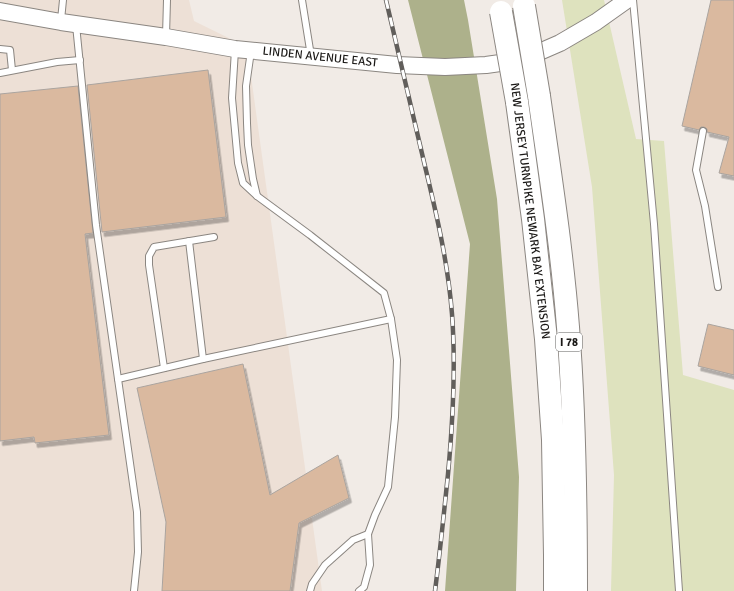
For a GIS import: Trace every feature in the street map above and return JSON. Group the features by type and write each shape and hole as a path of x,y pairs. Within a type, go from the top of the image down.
{"highway":[{"name":"NEW JERSEY TURNPIKE NEWARK BAY EXTENSION","path":"523,3 540,96 556,218 568,327 574,431 576,591"},
{"name":"NEW JERSEY TURNPIKE NEWARK BAY EXTENSION","path":"500,6 517,102 534,219 546,339 553,440 555,591"}],"street":[{"name":"LINDEN AVENUE EAST","path":"0,11 236,49 397,65 445,67 486,65 521,60 560,43 596,22 627,0"}],"lane":[{"path":"63,0 80,60 96,225 137,512 138,552 134,591"},
{"path":"166,37 167,0"},
{"path":"302,0 311,56"},
{"path":"633,0 654,224 679,591"},
{"path":"0,49 10,50 12,70"},
{"path":"236,49 232,98 238,163 243,183 257,196 384,293 391,319 397,360 395,417 388,487 368,534 370,565 364,587 359,591"},
{"path":"252,50 246,86 247,123 248,144 257,196"},
{"path":"0,72 57,62 80,60"},
{"path":"703,131 696,170 703,193 718,287"},
{"path":"164,368 149,256 154,247 214,237"},
{"path":"189,241 203,359"},
{"path":"118,379 203,359 391,319"},
{"path":"310,591 312,584 325,565 353,540 368,534"}],"shaded area":[{"path":"0,0 189,0 194,21 247,47 322,591 0,591"}],"green space":[{"path":"408,0 464,0 468,20 497,199 519,477 516,591 445,591 470,244"},
{"path":"562,0 604,0 636,139 664,141 683,375 734,390 734,591 611,591 614,475 592,187"}],"building":[{"path":"711,0 734,0 734,176 719,173 729,137 707,132 707,129 704,127 701,127 699,130 682,126"},
{"path":"208,70 226,217 102,232 87,85"},
{"path":"78,86 93,233 85,234 109,435 35,443 34,437 0,441 0,94"},
{"path":"708,324 734,330 734,375 698,366"},
{"path":"243,364 270,495 338,455 349,498 299,523 290,591 162,591 166,522 137,388"}],"railway":[{"path":"386,0 445,256 452,314 454,374 451,434 435,591"}]}
